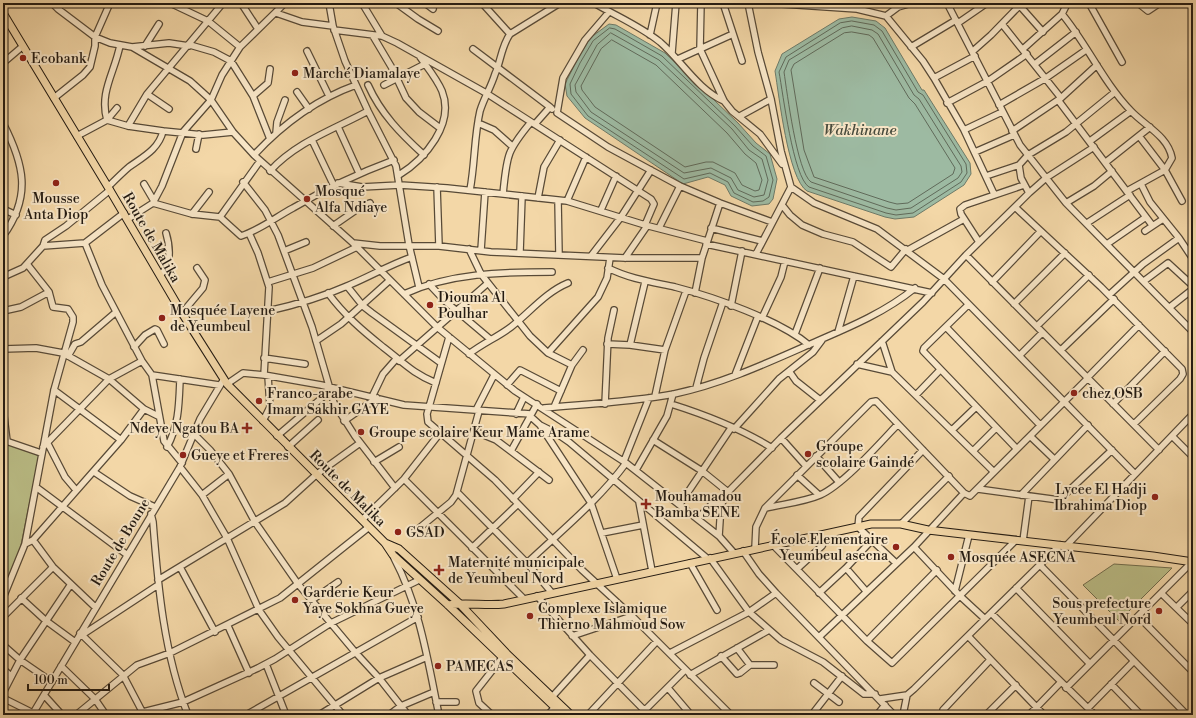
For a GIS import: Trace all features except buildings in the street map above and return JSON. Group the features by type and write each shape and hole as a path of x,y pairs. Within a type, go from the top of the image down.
{"main road":[{"name":"Route de Malika","path":"3,13 128,219 223,383 385,542 399,549 459,603 507,654 571,715"},
{"path":"448,605 459,603 494,605 871,524 901,524 928,530 1193,562"},
{"name":"Route de Malika","path":"385,542 393,556 448,605 563,715"}],"street":[{"path":"52,3 95,37 132,48 169,67 186,78 211,100 233,132 270,171 355,245 449,337 524,398 544,408 636,470 698,518 719,536 734,553"},
{"path":"58,9 63,3"},
{"path":"54,98 90,67 95,46 95,37 110,3"},
{"path":"170,3 208,21 240,47"},
{"path":"241,3 258,29"},
{"path":"128,219 154,202 162,186 183,132 211,100 240,47 276,14 285,3"},
{"path":"329,3 334,28 356,85 394,160 399,175 409,245 419,287"},
{"path":"362,3 382,36"},
{"path":"396,3 438,31"},
{"path":"425,3 433,9"},
{"path":"482,3 510,34"},
{"path":"470,190 478,123 486,93 497,68 504,42 510,34 560,3"},
{"path":"594,3 650,35 672,53 704,86 724,101 760,134 785,167"},
{"path":"650,35 657,3"},
{"path":"672,53 676,3"},
{"path":"700,3 700,49 724,101"},
{"path":"723,3 742,61"},
{"path":"748,3 758,52 771,99 785,167 791,187 814,203 877,229 944,279 1135,474"},
{"path":"767,3 804,4 818,7 843,6 886,16 934,78 947,103 964,130 994,194"},
{"path":"818,7 824,3"},
{"path":"886,16 897,5 912,3"},
{"path":"947,3 974,53 1013,133 1028,155 1066,203 1192,329"},
{"path":"911,47 987,3"},
{"path":"1089,3 1122,62"},
{"path":"1138,3 1148,11 1160,3"},
{"path":"128,126 148,94 169,67 190,45 220,4"},
{"path":"934,78 974,53 1021,4 1043,32"},
{"path":"1023,49 1062,14 1066,4"},
{"path":"557,112 563,78 585,40 609,12"},
{"path":"276,14 302,22 373,36 382,36 420,57 442,67 486,93 638,190 654,203 646,226 625,258"},
{"path":"1062,14 1076,32 1086,50 1115,92 1131,111 1163,139 1170,149 1172,158 1165,170 1141,184 1087,223"},
{"path":"145,46 159,24"},
{"path":"1002,24 1028,54 1046,78 1094,148 1152,225"},
{"path":"1035,64 1076,32"},
{"path":"678,59 733,34"},
{"path":"373,36 397,79 403,93 412,105 440,128"},
{"path":"132,48 169,43 190,45 214,52 231,61 253,96 270,138"},
{"path":"107,120 104,98 120,45"},
{"path":"3,63 23,46"},
{"path":"473,49 550,107 608,147 680,186 720,203 772,222"},
{"path":"999,105 1046,78 1086,50"},
{"path":"307,51 329,96"},
{"path":"947,103 988,81 1028,54"},
{"path":"399,175 424,155 440,128 445,110 444,96 441,89 420,57"},
{"path":"384,85 425,64"},
{"path":"975,152 1013,133 1059,99 1097,65"},
{"path":"253,96 268,82 270,69"},
{"path":"254,155 270,138 309,109 329,96 356,85"},
{"path":"368,86 392,125 424,155"},
{"path":"297,92 309,109"},
{"path":"986,176 1018,165 1028,155 1066,132 1115,92"},
{"path":"148,94 169,109"},
{"path":"740,116 771,99"},
{"path":"276,133 277,122 285,100"},
{"path":"503,194 507,160 512,146 550,107"},
{"path":"77,136 107,120 117,108"},
{"path":"270,171 287,155 312,140 368,111"},
{"path":"1090,141 1131,111"},
{"path":"964,130 1002,112"},
{"path":"107,120 128,126 163,131 199,134 233,132"},
{"path":"478,123 494,130 512,146"},
{"path":"3,124 5,132 18,158 23,176 16,215 3,236"},
{"path":"338,127 359,173"},
{"path":"1106,162 1150,127"},
{"path":"3,276 18,271 27,264 43,246 45,240 66,226 109,188 128,168 154,148 162,137 163,131"},
{"path":"196,149 199,134"},
{"path":"1139,136 1165,170 1182,201"},
{"path":"312,140 336,185"},
{"path":"538,198 544,167 560,140"},
{"path":"719,536 723,501 728,492 781,438 932,293 966,255 1029,193 1046,178 1094,148"},
{"path":"567,201 586,157"},
{"path":"144,184 154,202 192,214 220,217 238,235 249,233 359,173 394,160"},
{"path":"220,217 243,182 260,161"},
{"path":"1018,165 1024,185 1029,193"},
{"path":"591,256 621,217 651,170"},
{"path":"1066,203 1087,191 1112,171"},
{"path":"601,210 616,176"},
{"path":"243,182 258,199 271,220 284,251 316,341 334,403 344,420 374,462 395,488"},
{"path":"1141,184 1150,202 1179,238 1193,259"},
{"path":"336,185 362,187 400,185 437,187 567,201 601,210 646,226 659,228 742,251 915,288 932,293"},
{"path":"979,242 960,211 962,206 1024,185"},
{"path":"659,228 680,186"},
{"path":"437,187 439,246"},
{"path":"756,254 791,187"},
{"path":"192,214 208,192"},
{"path":"481,250 485,192"},
{"path":"520,252 522,196"},
{"path":"558,200 559,255"},
{"path":"333,226 359,208 370,203"},
{"path":"695,292 702,258 720,203"},
{"path":"782,205 790,216 802,225 823,234 853,242 891,267 907,250 964,219"},
{"path":"1015,207 1040,232 1109,294 1182,369 1183,374 1180,379 1134,424"},
{"path":"3,209 16,215"},
{"path":"43,246 85,243 124,213"},
{"path":"1107,244 1146,217"},
{"path":"1145,231 1163,219"},
{"path":"711,228 762,241"},
{"path":"992,282 1040,232"},
{"path":"160,275 165,271 168,263 169,248 166,233"},
{"path":"249,233 268,282 268,311 264,358 270,400 268,412 263,422"},
{"path":"1109,294 1179,238"},
{"path":"284,251 306,242"},
{"path":"85,243 102,285 134,347 152,375 158,416 167,447 202,495 228,538 259,610 343,715"},
{"path":"268,282 293,276 355,245 439,246 610,258 702,258"},
{"path":"469,249 480,274 530,336 548,353 572,365"},
{"path":"731,306 742,251"},
{"path":"1014,304 1065,253"},
{"path":"966,255 1159,450"},
{"path":"268,311 302,302 347,286 379,270 412,257"},
{"path":"548,353 595,302 603,288 610,258"},
{"path":"735,375 760,317 778,284 785,261"},
{"path":"1144,281 1168,263 1193,288 1170,307"},
{"path":"3,598 24,544 54,390 63,353 73,322 73,317 68,308 53,307 50,292 27,264"},
{"path":"182,313 203,288 205,280 197,268"},
{"path":"608,268 632,279 695,292 723,302 760,317 795,334 809,344"},
{"path":"795,334 820,268"},
{"path":"404,294 430,284 480,274 552,272"},
{"path":"1036,326 1089,275"},
{"path":"838,332 854,276"},
{"path":"316,341 364,306 390,280"},
{"path":"630,345 645,282"},
{"path":"344,420 374,397 383,374 398,359 418,345 488,283"},
{"path":"469,354 519,321 548,295 568,283"},
{"path":"430,284 456,310 490,339"},
{"path":"347,286 364,306 441,363"},
{"path":"544,408 605,404 674,394 759,368 809,344 822,340 884,309 915,288"},
{"path":"655,396 665,350 686,290"},
{"path":"3,311 20,307 50,292"},
{"path":"328,293 349,318 367,335 413,372 436,383"},
{"path":"1061,350 1114,299"},
{"path":"696,388 704,358 723,302"},
{"path":"968,305 924,348 923,351 1017,449"},
{"path":"605,404 608,374 607,344 609,327 614,310"},
{"path":"68,356 74,344 81,342 116,312"},
{"path":"755,548 756,527 765,508 873,401 876,401 964,493 970,496 1040,425 1065,402 1139,325"},
{"path":"946,326 1040,425"},
{"path":"134,347 145,335 155,329 157,330 164,344"},
{"path":"1020,356 1042,333"},
{"path":"449,337 429,407 427,420 440,434 467,455 513,499 597,584 632,616 732,715"},
{"path":"680,504 733,428 768,390 813,352 822,340"},
{"path":"882,341 892,372 994,472"},
{"path":"607,344 630,345 665,350"},
{"path":"3,349 36,348 63,353 108,379 144,409 158,416"},
{"path":"554,408 572,365 583,350"},
{"path":"1113,404 1166,351"},
{"path":"264,358 305,364"},
{"path":"42,447 81,409 108,379 142,361"},
{"path":"857,364 892,372"},
{"path":"507,385 520,370 561,391"},
{"path":"916,395 940,370"},
{"path":"789,371 796,381 820,400"},
{"path":"152,375 223,383 243,373 374,397 404,405 531,415 540,425 591,503 617,579"},
{"path":"412,534 451,502 457,492 474,431 477,410 494,375"},
{"path":"167,447 174,435 178,419 180,379"},
{"name":"Route de Boune","path":"33,714 81,634 126,554 181,465 208,403 223,383"},
{"path":"277,436 330,389"},
{"path":"54,390 121,440"},
{"path":"636,470 667,416 674,394"},
{"path":"516,414 524,398"},
{"path":"527,563 591,503 613,480 625,462 649,398"},
{"path":"511,451 536,404"},
{"path":"671,404 711,417 751,435 772,448"},
{"path":"952,430 976,407"},
{"path":"3,408 5,441 41,453"},
{"path":"24,544 33,540 63,507 76,490 94,472 121,440 144,409"},
{"path":"903,715 907,695 1040,565 1063,546 1193,414"},
{"path":"288,447 318,420"},
{"path":"765,508 819,495 829,490 898,424"},
{"path":"540,425 556,432 569,442 709,559 749,612 768,630 783,642 815,656 864,694 875,694"},
{"path":"1021,495 1088,425"},
{"path":"973,451 996,428"},
{"path":"474,431 490,437 549,480"},
{"path":"194,434 210,450 229,474 255,522 298,584 355,652 379,678 408,715"},
{"path":"362,520 404,480 440,434"},
{"path":"1030,436 1054,459"},
{"path":"1172,436 1193,458"},
{"path":"781,438 806,466"},
{"path":"653,440 702,471 728,492"},
{"path":"48,442 63,474 76,490"},
{"path":"360,442 317,474 293,497 255,522 180,567 81,634 123,675 144,714 183,702 249,673 290,650 331,623 419,580"},
{"path":"374,462 399,447"},
{"path":"896,563 858,526 859,517 924,450"},
{"path":"978,489 1059,500 1112,450"},
{"path":"816,456 838,482"},
{"path":"94,472 130,496 155,507"},
{"path":"513,499 539,472"},
{"path":"202,495 229,474"},
{"path":"797,475 819,495"},
{"path":"901,524 949,476"},
{"path":"404,480 524,599"},
{"path":"36,487 126,554"},
{"path":"457,492 527,563 552,593"},
{"path":"819,637 914,547 928,530 964,493"},
{"path":"774,546 867,641 892,663 1019,540 1029,496"},
{"path":"698,518 712,504 723,501"},
{"path":"639,502 652,571"},
{"path":"472,548 518,504"},
{"path":"151,514 158,582 170,653 188,715"},
{"path":"602,533 643,524"},
{"path":"76,715 123,675 140,663 170,653 228,626 280,598 369,527"},
{"path":"797,569 822,546 825,540 823,535"},
{"path":"955,591 969,535"},
{"path":"33,540 53,567 95,607"},
{"path":"819,593 846,568 872,540"},
{"path":"914,547 955,591 985,619"},
{"path":"743,551 759,574 776,593 894,715"},
{"path":"393,556 407,585 418,618 439,715"},
{"path":"1066,688 1193,562"},
{"path":"690,563 717,610"},
{"path":"1040,565 1187,715"},
{"path":"3,617 53,567"},
{"path":"180,567 215,632"},
{"path":"846,568 866,591"},
{"path":"867,641 937,570"},
{"path":"312,600 338,582"},
{"path":"3,694 20,660 45,620 71,584"},
{"path":"1016,588 1090,664"},
{"path":"1176,607 1193,591"},
{"path":"670,653 749,612 776,593"},
{"path":"1161,593 1193,624"},
{"path":"537,596 572,636 649,715"},
{"path":"21,598 45,620 75,642"},
{"path":"991,613 1094,715"},
{"path":"572,636 632,616"},
{"path":"1138,616 1193,672"},
{"path":"246,715 280,697 355,652 418,618"},
{"path":"228,626 249,673"},
{"path":"690,675 768,630"},
{"path":"968,636 1044,715"},
{"path":"588,715 657,641"},
{"path":"3,645 20,660 52,682"},
{"path":"737,648 750,665"},
{"path":"552,697 590,655"},
{"path":"721,656 736,674 750,665 774,664"},
{"path":"319,715 379,678 427,657"},
{"path":"492,715 479,703 476,691 502,658"},
{"path":"943,715 943,710 990,660"},
{"path":"1088,708 1134,661"},
{"path":"266,664 286,715"},
{"path":"61,666 94,699 106,715"},
{"path":"3,670 11,676"},
{"path":"640,715 685,670"},
{"path":"814,712 842,676"},
{"path":"1029,715 1061,682"},
{"path":"814,683 839,702"},
{"path":"1111,684 1141,715"},
{"path":"986,715 1016,686"},
{"path":"668,688 691,715"},
{"path":"389,715 401,706 434,692"},
{"path":"44,695 62,715"},
{"path":"880,699 907,695"},
{"path":"3,698 33,714"},
{"path":"436,702 456,702"},
{"path":"877,715 885,705"},
{"path":"548,715 555,707"}],"green space":[{"path":"3,440 39,456 20,550 3,589"},
{"path":"1114,564 1172,568 1119,621 1083,585"}],"water":[{"name":"Wakhinane","path":"852,17 876,21 885,28 922,90 924,90 970,163 971,174 964,185 914,217 895,219 885,217 807,191 800,183 795,171 785,136 775,71 782,54 839,19"},
{"path":"609,24 616,25 665,53 738,123 756,143 770,154 777,179 773,199 769,204 752,206 731,196 725,185 708,177 683,184 585,118 567,96 565,84 590,38"}],"place":[{"name":"Ecobank","path":"23,58"},
{"name":"Marché Diamalaye","path":"295,73"},
{"name":"Mousse Anta Diop","path":"56,183"},
{"name":"Mosqué Alfa Ndiaye","path":"307,199"},
{"name":"Diouma Al Poulhar","path":"430,305"},
{"name":"Mosquée Layene de Yeumbeul","path":"162,318"},
{"name":"chez OSB","path":"1074,393"},
{"name":"Franco-arabe Imam Sakhir GAYE","path":"259,401"},
{"name":"Ndeye Ngatou BA","path":"247,428"},
{"name":"Groupe scolaire Keur Mame Arame","path":"361,432"},
{"name":"Groupe scolaire Gaindé","path":"808,454"},
{"name":"Gueye et Freres","path":"183,455"},
{"name":"Lycee El Hadji Ibrahima Diop","path":"1155,497"},
{"name":"Mouhamadou Bamba SENE","path":"646,504"},
{"name":"GSAD","path":"398,532"},
{"name":"École Elementaire Yeumbeul asecna","path":"896,547"},
{"name":"Mosquée ASECNA","path":"951,557"},
{"name":"Maternité municipale de Yeumbeul Nord","path":"439,570"},
{"name":"Garderie Keur Yaye Sokhna Gueye","path":"295,600"},
{"name":"Sous prefecture Yeumbeul Nord","path":"1159,611"},
{"name":"Complexe Islamique Thierno Mahmoud Sow","path":"530,616"},
{"name":"PAMECAS","path":"438,666"}]}
